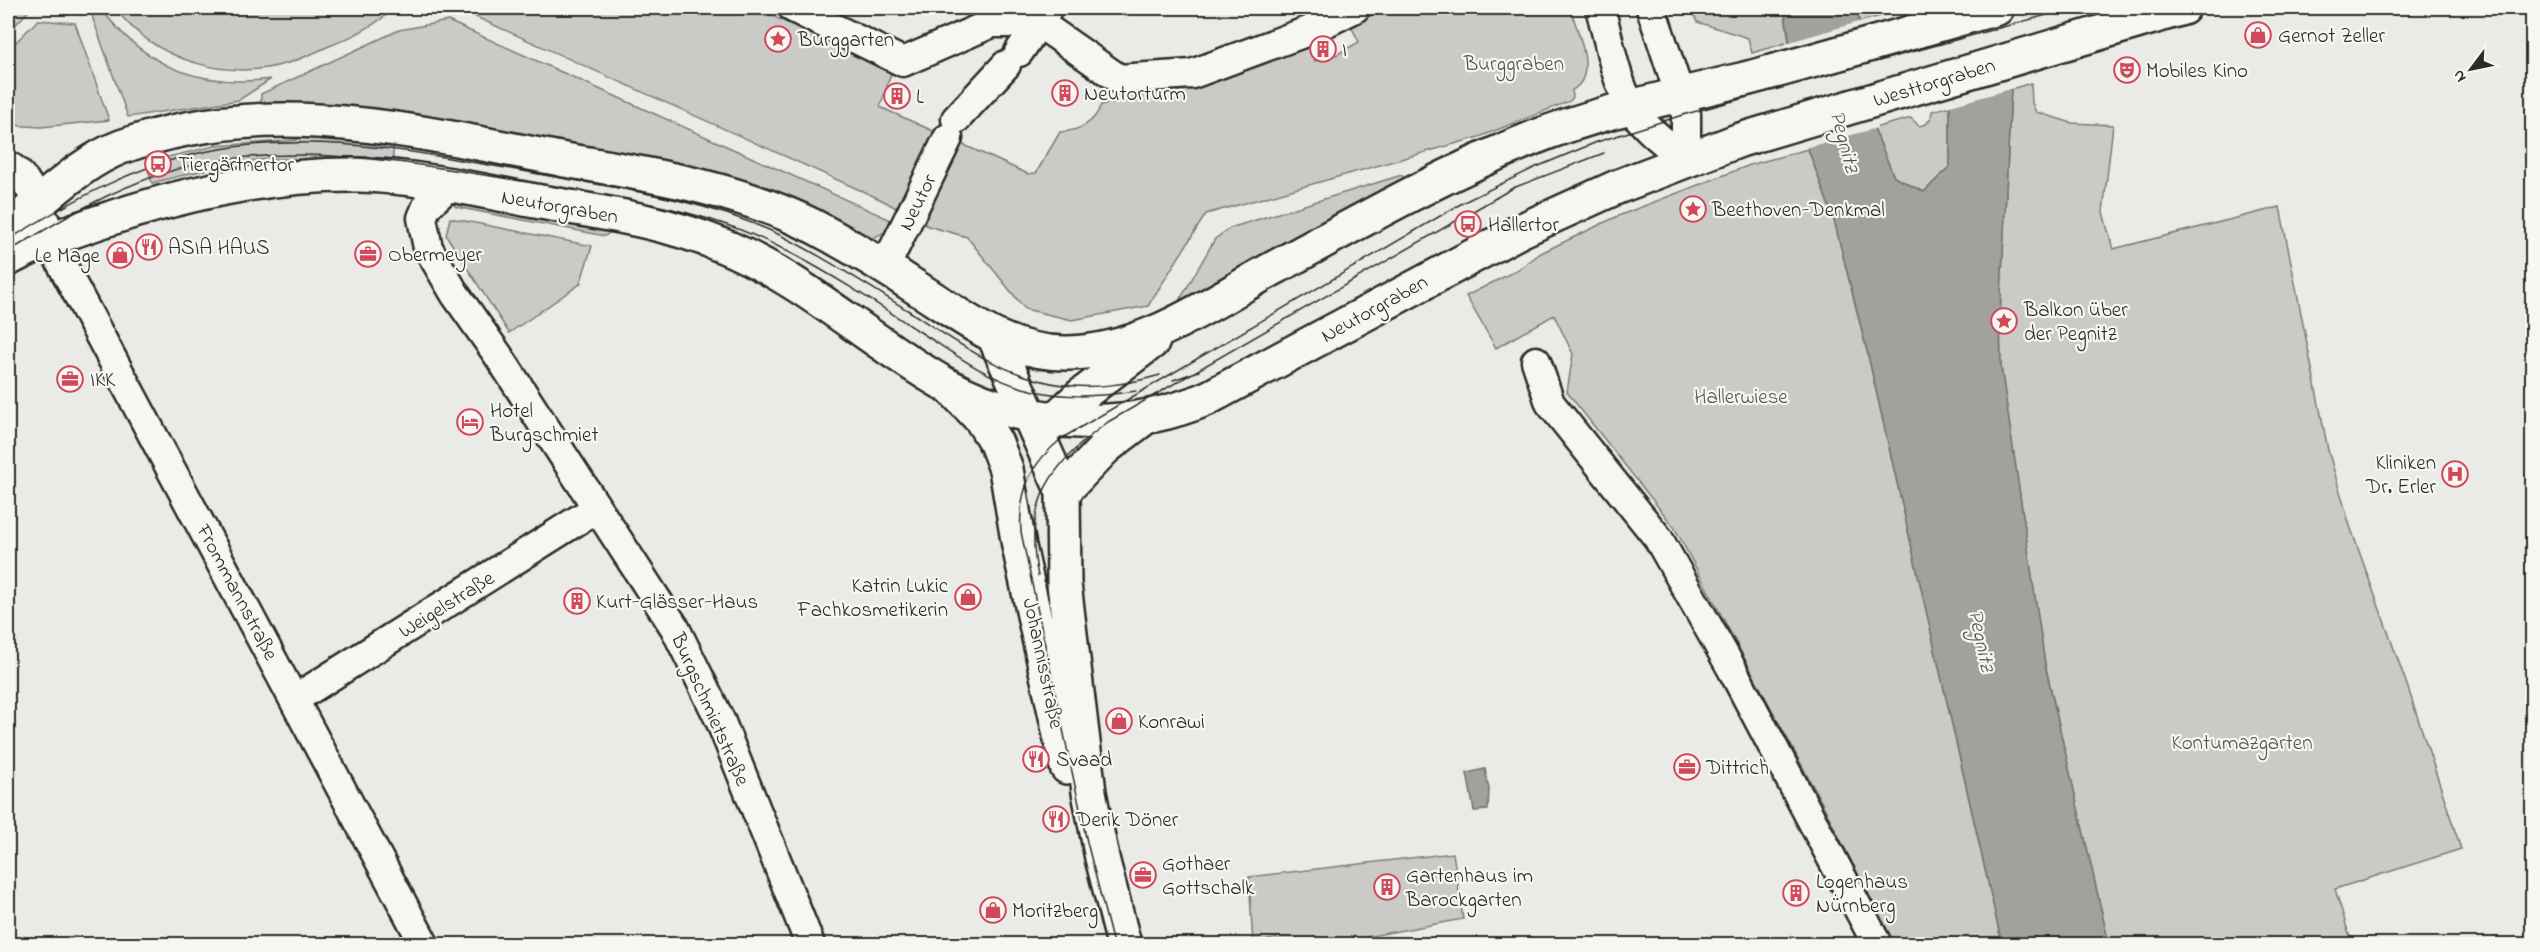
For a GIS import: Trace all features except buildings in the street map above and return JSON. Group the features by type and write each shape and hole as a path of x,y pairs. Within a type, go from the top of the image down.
{"main road":[{"path":"8,227 105,155 137,142 232,123 262,120 338,121 422,133 730,193 816,228 885,267 995,338 1036,351 1096,351 1141,339 1452,173 1567,125 1758,75 1997,8"},
{"name":"Westtorgraben","path":"1686,160 1771,131 2183,8"},
{"name":"Neutorgraben","path":"8,259 50,239 174,198 256,181 358,175 449,186 645,222 722,245 786,278 946,385 1041,422 1108,422 1145,418 1180,409 1208,398 1520,231 1686,160"},
{"path":"995,338 1041,422 1183,318"},
{"name":"Johannisstraße","path":"946,385 972,408 1001,454 1010,486 1011,510 1079,828 1108,945"},
{"path":"1063,492 1105,448 1145,418"},
{"name":"Johannisstraße","path":"1010,486 1041,422"},
{"name":"Johannisstraße","path":"1041,422 1063,492 1064,584 1089,792 1102,858 1124,945"}],"street":[{"path":"793,8 903,62 992,23 1042,15 1119,79 1192,74 1311,30 1355,8"},
{"path":"1600,8 1621,84 1631,107 1657,135 1686,160"},
{"path":"1651,8 1686,114 1686,160"},
{"name":"Neutor","path":"885,267 952,128 1013,59 1042,15"},
{"name":"Frommannstraße","path":"8,166 27,184 38,205 50,239 424,945"},
{"name":"Burgschmietstraße","path":"449,186 424,213 424,235 428,248 452,290 498,355 675,628 720,720 805,943"},
{"path":"1536,361 1550,403 1659,538 1732,669 1877,945"},
{"name":"Weigelstraße","path":"295,699 597,508"}],"green space":[{"path":"8,8 31,8 8,33"},
{"path":"115,8 394,8 362,31 303,58 264,68 240,70 216,68 171,53 150,41 131,26"},
{"name":"Burggraben","path":"456,8 755,8 892,71 880,107 1028,174 1036,173 1060,132 1079,128 1090,122 1101,105 1220,78 1309,46 1315,61 1334,53 1336,55 1359,42 1351,26 1385,8 1570,8 1581,40 1585,64 1584,74 1580,83 1572,90 1573,97 1570,101 1479,137 1206,214 1148,306 1072,320 1025,309 967,237 928,226 882,200"},
{"path":"1692,8 1784,8 1789,42 1752,53 1748,38 1697,22"},
{"path":"1857,8 1888,8 1888,14 1859,22"},
{"path":"98,10 103,11 138,47 177,70 221,80 271,79 239,100 128,117 93,19 92,13"},
{"path":"38,20 75,23 109,120 41,127 8,125 8,50"},
{"path":"448,21 891,220 885,232 869,240 801,205 261,107 261,94 399,30"},
{"name":"Kontumazgarten","path":"2031,83 2032,103 2036,112 2072,123 2113,125 2103,212 2113,249 2280,207 2328,450 2350,526 2407,685 2461,849 2335,889 2352,944 2109,944 2045,664 2001,367 2000,315 2011,89"},
{"path":"1950,106 1950,166 1924,192 1894,177 1874,128 1911,118 1919,126 1926,124 1931,118 1932,111"},
{"path":"297,132 394,141 392,167 295,166 295,159 259,160 152,183 146,162 215,146 296,140"},
{"name":"Hallerwiese","path":"1808,149 1834,220 1868,355 2002,944 1893,944 1822,803 1674,527 1567,392 1573,354 1554,315 1496,348 1466,296 1517,270 1541,253 1618,216 1750,165"},
{"path":"1402,175 1406,185 1174,310 1215,239 1230,228"},
{"path":"452,202 616,228 605,236 456,207"},
{"path":"450,218 592,246 580,284 509,333 446,235"},
{"path":"1453,853 1463,919 1328,944 1279,944 1277,938 1253,944 1249,877"}],"water":[{"name":"Pegnitz","path":"1784,8 1857,8 1874,128 1894,177 1924,192 1950,166 1950,106 2009,8 2011,89 2000,315 2001,367 2045,664 2109,944 2002,944 1868,355 1834,220 1808,149"},
{"path":"1485,769 1489,789 1488,810 1474,811 1467,773"}],"pier":[{"path":"1930,8 2012,8 2014,88 1947,107"},
{"path":"1862,21 1877,128 1805,148 1786,43"}],"tram line":[{"path":"1113,944 1087,842 1021,532 1022,503 1029,479 1035,467 1053,447 1064,437 1464,202 1534,168 1597,142 1686,114 2072,8"},
{"path":"8,240 104,186 155,165 209,151 251,145 293,143 335,144 420,153 635,191 725,213 798,244 982,357 1041,381 1063,385 1099,386 1137,381 1160,375"},
{"path":"1038,576 1034,550 1034,526 1038,505 1046,487 1057,469 1071,453 1108,422 1513,188 1604,153"},
{"path":"8,252 99,200 147,179 198,164 282,155 366,158 408,163 629,199 693,214 754,235 783,249 868,298 968,363 1009,383 1037,392 1065,395 1093,396 1136,391"},
{"path":"1173,380 1199,371"}],"place":[{"name":"Gernot Zeller","path":"2258,35"},
{"name":"Burggarten","path":"778,39"},
{"name":"I","path":"1323,49"},
{"name":"Mobiles Kino","path":"2127,70"},
{"name":"Neutorturm","path":"1065,93"},
{"name":"L","path":"897,96"},
{"name":"Tiergärtnertor","path":"158,164"},
{"name":"Beethoven-Denkmal","path":"1693,209"},
{"name":"Hallertor","path":"1468,224"},
{"name":"ASIA HAUS","path":"149,247"},
{"name":"Obermeyer","path":"368,254"},
{"name":"Le Mage","path":"120,255"},
{"name":"Balkon über der Pegnitz","path":"2004,321"},
{"name":"IKK","path":"70,379"},
{"name":"Hotel Burgschmiet","path":"470,422"},
{"name":"Kliniken Dr. Erler","path":"2455,474"},
{"name":"Katrin Lukic Fachkosmetikerin","path":"968,597"},
{"name":"Kurt-Glässer-Haus","path":"577,601"},
{"name":"Konrawi","path":"1119,721"},
{"name":"Svaad","path":"1036,759"},
{"name":"Dittrich","path":"1687,767"},
{"name":"Derik Döner","path":"1056,819"},
{"name":"Gothaer Gottschalk","path":"1143,875"},
{"name":"Gartenhaus im Barockgarten","path":"1387,887"},
{"name":"Logenhaus Nürnberg","path":"1796,893"},
{"name":"Moritzberg","path":"993,910"}]}
